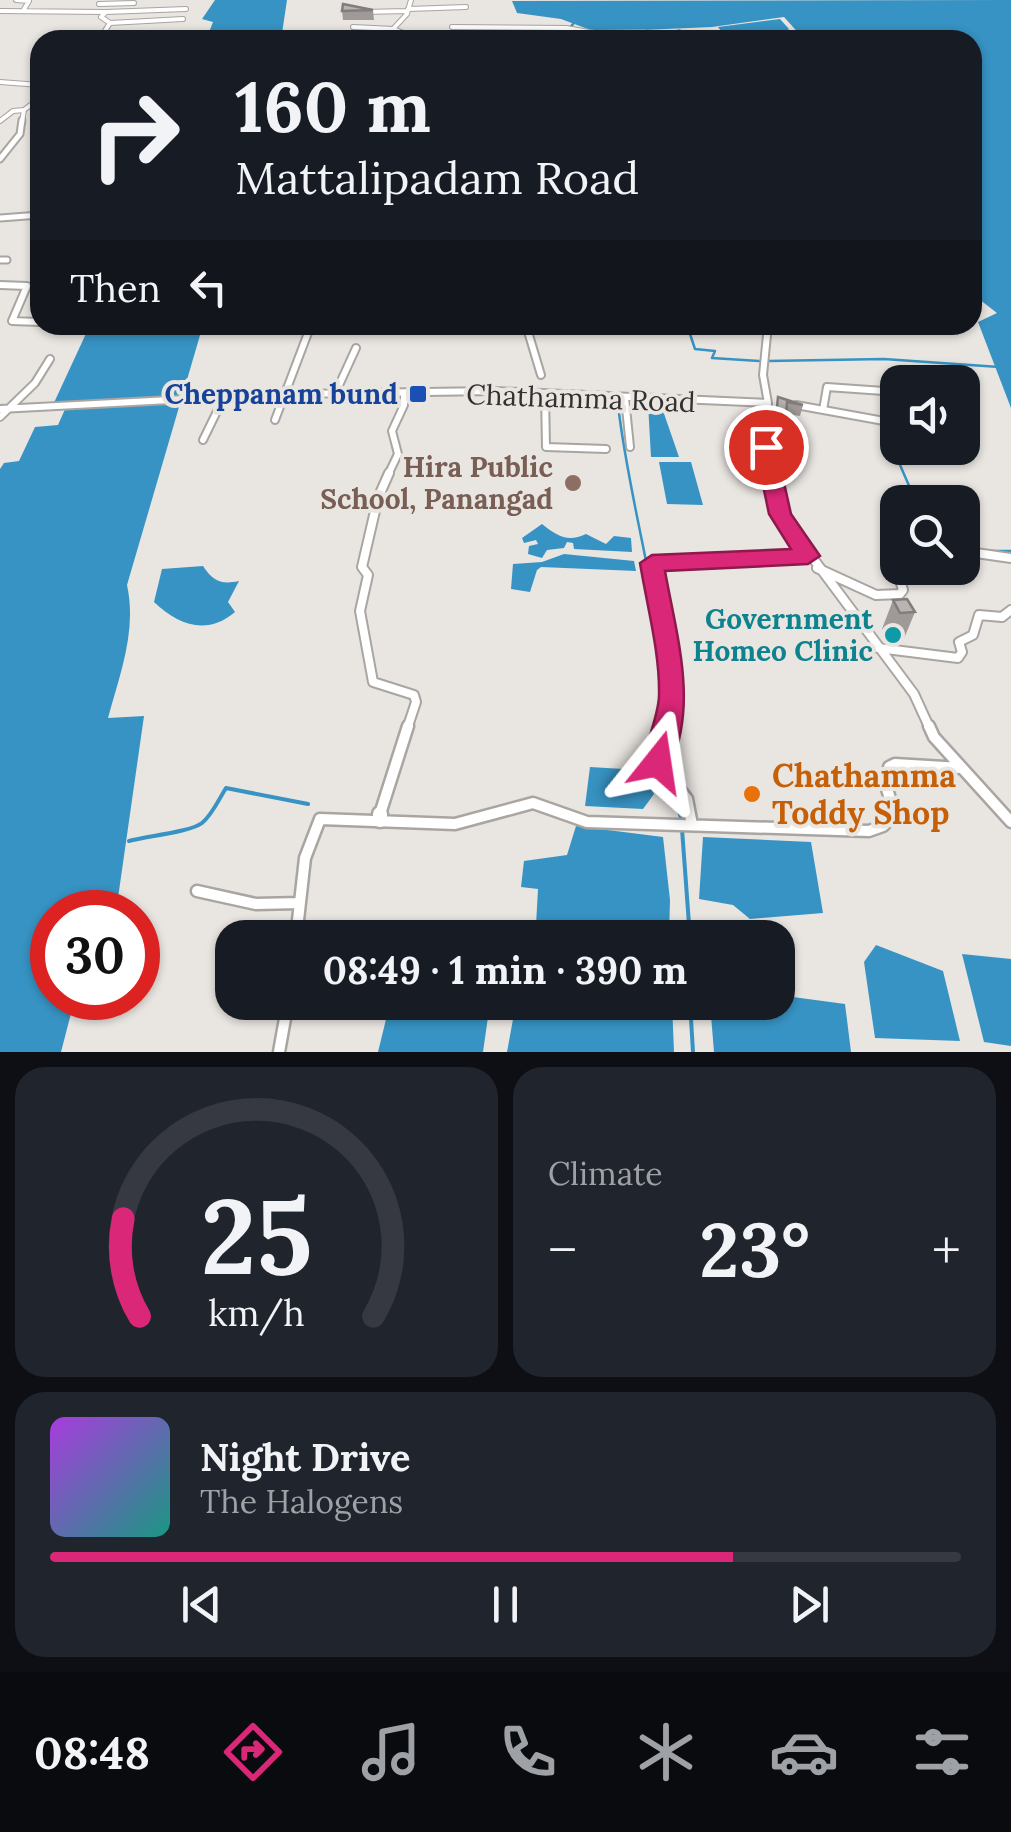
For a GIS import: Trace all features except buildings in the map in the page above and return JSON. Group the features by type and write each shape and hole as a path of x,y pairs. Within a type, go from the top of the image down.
{"street":[{"path":"16,0 28,1 23,11"},
{"path":"353,28 393,29 411,0"},
{"path":"92,11 101,2 134,3"},
{"path":"350,12 466,8"},
{"path":"0,11 185,10 181,19 110,23 101,17 106,12"},
{"path":"61,23 70,11"},
{"path":"105,30 110,23"},
{"path":"452,27 579,30"},
{"path":"0,82 30,83"},
{"path":"0,90 11,82"},
{"path":"0,122 12,111 30,106"},
{"path":"0,159 25,125 24,110"},
{"path":"0,142 13,142"},
{"path":"0,218 30,216"},
{"path":"0,285 27,286 12,321 30,322"},
{"path":"275,420 307,335"},
{"path":"529,335 541,374"},
{"path":"767,335 763,375 768,401 766,447 780,514 816,568 914,694 934,737 1011,822"},
{"path":"326,408 356,348"},
{"path":"0,418 3,409 35,383 50,359"},
{"path":"824,410 827,387 880,391"},
{"path":"380,817 416,702 414,695 403,689 383,688 372,682 360,611 368,575 362,567 378,498 398,454 392,431 404,405 404,393"},
{"name":"Chathamma Road","path":"3,409 282,394 545,394 730,404 768,401 880,420"},
{"path":"545,394 546,447 606,448"},
{"path":"203,440 224,397"},
{"path":"625,398 630,447"},
{"path":"980,554 1011,558"},
{"path":"691,825 687,799 658,762 660,748 670,730 673,694 652,563 808,556"},
{"path":"816,568 835,571 857,590 876,595 900,594 901,585"},
{"path":"365,584 377,584"},
{"path":"878,648 958,658 962,652 959,642 974,635 979,615 1002,617 1011,610"},
{"path":"298,920 314,825 320,819 380,817 455,824 533,804 588,822 837,827 866,832 889,824 895,814 888,789 889,767 895,764 961,768"},
{"path":"197,891 256,904 299,903"},
{"path":"279,1052 285,1020"}],"water":[{"path":"215,0 287,0 282,30 210,30 213,22 202,19"},
{"path":"1011,0 1011,408 982,332 982,320 997,313 982,301 982,30 796,30 784,17 712,27 591,30 561,19 517,13 512,1 486,1"},
{"path":"780,19 789,29 720,30 718,27"},
{"path":"85,335 200,335 127,585 129,636 108,718 144,716 119,890 30,890 30,1020 69,1020 61,1052 0,1052 0,469 4,463 19,461 35,427 58,425 66,407 52,407"},
{"path":"648,404 661,405 679,457 651,457"},
{"path":"659,462 691,462 703,505 667,504"},
{"path":"542,524 563,537 586,534 606,544 614,536 631,538 632,552 574,549 573,543 567,542 564,548 547,550 542,558 528,554 529,546 538,544 536,540 524,543 522,538"},
{"path":"564,554 634,561 636,571 541,567 530,592 511,589 513,564 542,562"},
{"path":"203,566 218,581 239,581 228,602 235,612 214,624 193,625 173,617 154,602 162,569"},
{"path":"590,767 640,770 654,794 643,809 585,806"},
{"path":"576,826 663,837 669,920 536,920 538,889 521,887 524,861 567,855"},
{"path":"703,837 811,842 823,913 750,919 733,905 699,899"},
{"path":"876,945 943,971 960,1041 875,1038 864,962"},
{"path":"962,954 1011,959 1011,1046 984,1042"},
{"path":"795,997 845,1004 851,1052 714,1052 711,1020 795,1020"},
{"path":"386,1020 488,1020 483,1052 378,1052"},
{"path":"513,1020 673,1020 674,1052 507,1052"}],"waterway":[{"path":"568,30 573,24"},
{"path":"690,335 695,349 715,351 712,358 759,361"},
{"path":"768,361 884,359 999,367"},
{"path":"618,405 653,598 666,715"},
{"path":"900,465 909,485"},
{"path":"988,551 1011,551"},
{"path":"661,732 654,762 674,795 682,821"},
{"path":"129,841 202,823 226,788 308,804"},
{"path":"682,829 689,920"},
{"path":"691,1020 693,1052"}],"place":[{"name":"Cheppanam bund","path":"418,394"},
{"name":"Hira Public School, Panangad","path":"573,483"},
{"name":"Government Homeo Clinic","path":"893,635"},
{"name":"Chathamma Toddy Shop","path":"752,794"}],"route":[{"path":"658,762 660,748 670,730 673,694 652,563 808,556 780,514 766,447"}]}
